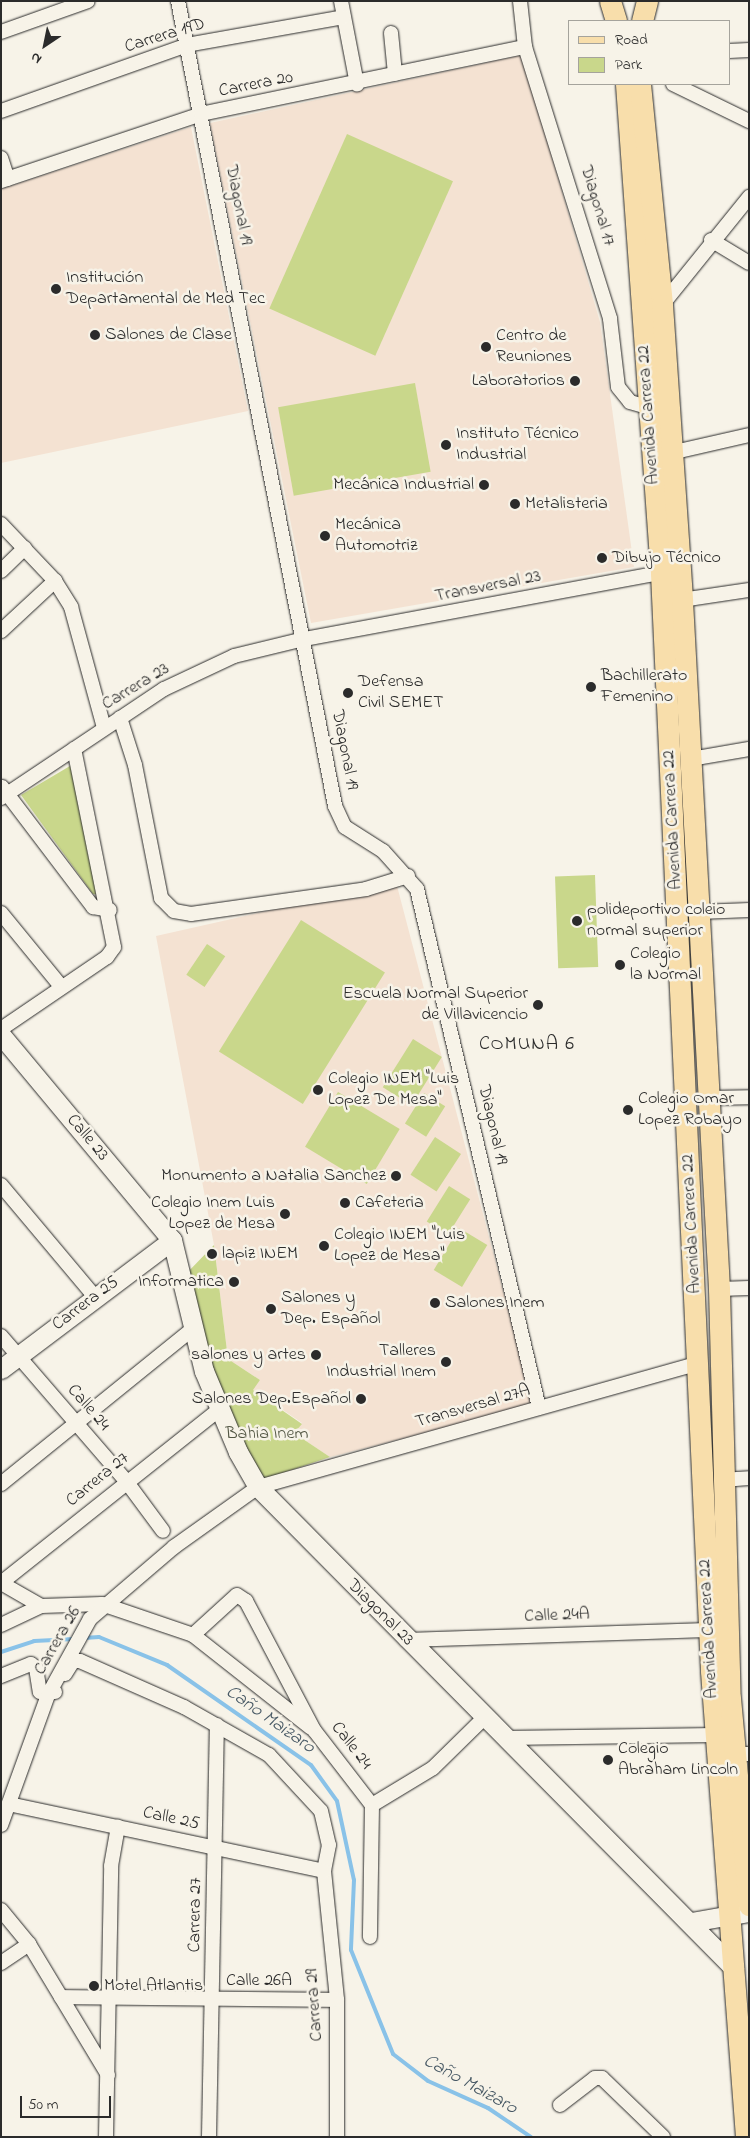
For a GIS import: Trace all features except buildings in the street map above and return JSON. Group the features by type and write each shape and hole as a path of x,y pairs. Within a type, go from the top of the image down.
{"main road":[{"path":"610,1 616,20"},
{"path":"620,1 622,20"},
{"path":"635,1 636,20"},
{"path":"642,20 647,1"},
{"name":"Avenida Carrera 22","path":"626,85 648,407 670,572 672,601 708,1630 715,1735 743,1911"},
{"name":"Avenida Carrera 22","path":"640,85 662,305 670,452 670,572"},
{"name":"Avenida Carrera 22","path":"672,601 691,759 700,912 719,1289 722,1480 741,1754 743,1911"},
{"path":"743,1911 734,1968 746,2137"}],"street":[{"path":"1,32 88,1"},
{"name":"Diagonal 19","path":"178,1 304,639 342,820 408,876 417,889 540,1408"},
{"path":"341,1 357,84"},
{"name":"Diagonal 17","path":"520,1 525,47 597,269 610,319 618,387 630,402 648,407"},
{"name":"Carrera 19D","path":"1,111 187,45 344,17"},
{"path":"391,33 395,74"},
{"name":"Carrera 20","path":"5,180 201,114 357,84 395,74 525,47"},
{"path":"730,51 749,50"},
{"path":"675,85 749,121"},
{"path":"1,158 5,180"},
{"path":"662,305 711,240 749,197"},
{"path":"711,240 749,263"},
{"path":"670,452 749,435"},
{"path":"1,524 55,581 81,633 104,728"},
{"path":"1,571 24,548"},
{"name":"Transversal 23","path":"304,639 670,572"},
{"path":"1,631 55,581"},
{"path":"672,601 749,590"},
{"name":"Carrera 23","path":"3,793 120,718 218,663 304,639"},
{"path":"120,718 135,765 161,898 174,911 191,914 356,890 408,876"},
{"path":"1,1029 60,985 107,957 114,948 110,910 74,749"},
{"path":"691,759 749,749"},
{"path":"3,793 93,907 110,910"},
{"path":"700,912 749,910"},
{"path":"1,913 60,985"},
{"name":"Calle 23","path":"1,1035 172,1240"},
{"path":"710,1098 749,1097"},
{"path":"1,1185 95,1297"},
{"name":"Carrera 25","path":"1,1369 172,1240"},
{"name":"Diagonal 23","path":"172,1240 192,1330 220,1409 258,1487 406,1640 691,1922 734,1968"},
{"path":"719,1289 749,1288"},
{"path":"1,1484 78,1425 192,1330"},
{"name":"Calle 24","path":"1,1336 126,1481 162,1531"},
{"name":"Transversal 27A","path":"258,1487 699,1363"},
{"name":"Carrera 27","path":"1,1583 126,1481 220,1409"},
{"path":"722,1480 749,1478"},
{"name":"Carrera 26","path":"1,1825 48,1695 90,1619 102,1604 258,1487"},
{"path":"1,1583 41,1606"},
{"name":"Calle 24","path":"193,1635 237,1596 246,1601 314,1730 372,1805"},
{"path":"1,1624 41,1606 102,1604 193,1635 314,1730"},
{"name":"Calle 24A","path":"406,1640 708,1630"},
{"path":"1,1676 31,1664 36,1668 40,1692 48,1695 54,1692 73,1662 92,1668 218,1725 290,1772 321,1811 329,1845 324,1870"},
{"path":"370,1937 372,1805 433,1768 484,1718"},
{"name":"Carrera 27","path":"209,2137 218,1725"},
{"path":"506,1738 715,1735 741,1754"},
{"name":"Calle 25","path":"10,1804 324,1870"},
{"path":"106,2137 109,2076 108,1999 111,1866 118,1827"},
{"name":"Carrera 29","path":"324,1870 337,2000 337,2137"},
{"path":"1,1910 29,1944 109,2076"},
{"path":"691,1922 743,1911"},
{"path":"1,1963 29,1944"},
{"name":"Calle 26A","path":"61,1997 337,2000"},
{"path":"560,2105 602,2078 663,2137"}],"shaded area":[{"name":"Instituto Técnico Industrial","path":"522,55 600,322 634,567 311,623 210,123"},
{"path":"191,127 248,411 1,463 1,189"},
{"name":"Colegio INEM \"Luis Lopez De Mesa\"","path":"396,882 533,1405 330,1457 294,1433 302,1423 252,1389 260,1380 228,1359 214,1245 156,936"}],"green space":[{"path":"347,134 453,181 375,356 269,308"},
{"path":"415,383 431,472 294,496 278,407"},
{"path":"75,763 102,895 93,894 21,795"},
{"name":"polideportivo coleio normal superior","path":"595,875 598,967 558,968 555,876"},
{"path":"301,920 385,972 303,1104 219,1051"},
{"path":"207,944 225,956 205,987 186,975"},
{"path":"413,1039 442,1057 412,1105 383,1087"},
{"path":"338,1092 400,1129 367,1184 305,1147"},
{"path":"424,1093 445,1106 426,1137 405,1124"},
{"path":"435,1137 461,1154 436,1192 410,1175"},
{"path":"449,1186 470,1199 448,1235 427,1222"},
{"path":"459,1228 487,1245 462,1287 434,1270"},
{"name":"Bahia Inem","path":"214,1245 228,1359 260,1380 253,1390 302,1424 294,1433 330,1457 265,1479 245,1450 224,1407 185,1275"}],"waterway":[{"name":"Caño Maizaro","path":"84,1638 99,1637 167,1665 311,1765 337,1801 354,1880 351,1950 393,2054 428,2081 488,2108 531,2137"},
{"name":"Caño Maizaro","path":"1,1652 34,1641 74,1639"}],"place":[{"name":"Institución Departamental de Med Tec","path":"56,289"},
{"name":"Salones de Clase","path":"95,335"},
{"name":"Centro de Reuniones","path":"486,347"},
{"name":"Laboratorios","path":"575,381"},
{"name":"Instituto Técnico Industrial","path":"446,445"},
{"name":"Mecánica Industrial","path":"484,485"},
{"name":"Metalisteria","path":"515,504"},
{"name":"Mecánica Automotriz","path":"325,536"},
{"name":"Dibujo Técnico","path":"602,558"},
{"name":"Bachillerato Femenino","path":"591,687"},
{"name":"Defensa Civil SEMET","path":"348,693"},
{"name":"polideportivo coleio normal superior","path":"577,921"},
{"name":"Colegio la Normal","path":"620,965"},
{"name":"Escuela Normal Superior de Villavicencio","path":"538,1005"},
{"name":"Colegio INEM \"Luis Lopez De Mesa\"","path":"318,1090"},
{"name":"Colegio Omar Lopez Robayo","path":"628,1110"},
{"name":"Monumento a Natalia Sanchez","path":"396,1176"},
{"name":"Cafeteria","path":"345,1203"},
{"name":"Colegio Inem Luis Lopez de Mesa","path":"285,1214"},
{"name":"Colegio INEM \"Luis Lopez de Mesa\"","path":"324,1246"},
{"name":"lapiz INEM","path":"212,1254"},
{"name":"Informatica","path":"234,1282"},
{"name":"Salones Inem","path":"435,1303"},
{"name":"Salones y Dep. Español","path":"271,1309"},
{"name":"salones y artes","path":"316,1355"},
{"name":"Talleres Industrial Inem","path":"446,1362"},
{"name":"Salones Dep.Español","path":"361,1399"},
{"name":"Colegio Abraham Lincoln","path":"608,1760"},
{"name":"Motel Atlantis","path":"94,1986"}],"district":[{"name":"COMUNA 6","path":"527,1044"}]}
